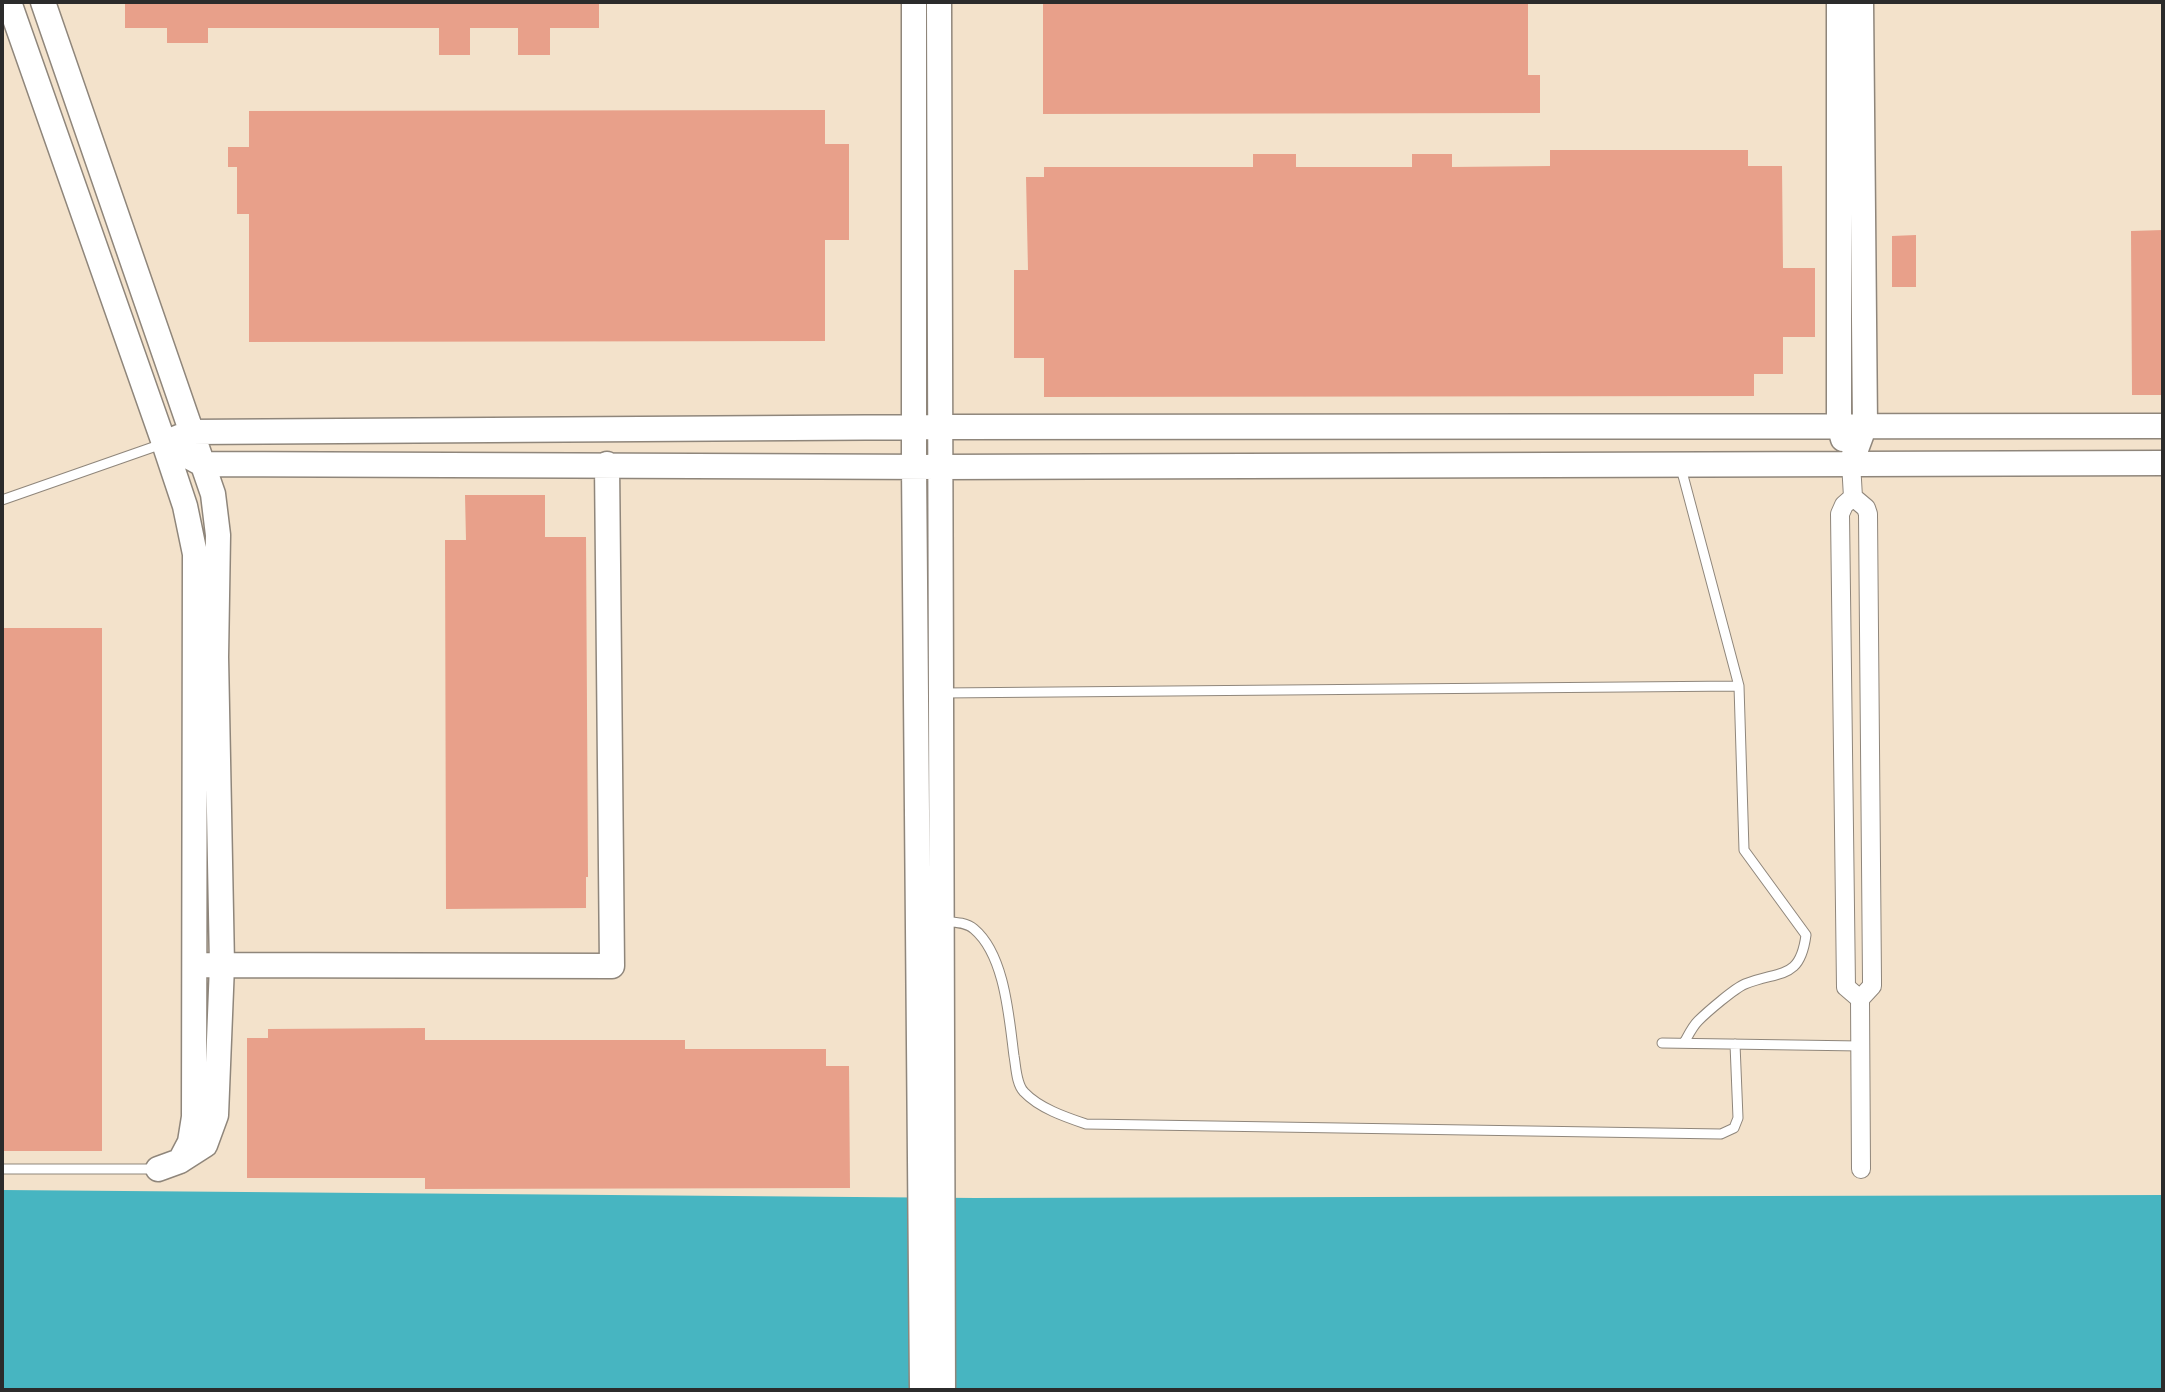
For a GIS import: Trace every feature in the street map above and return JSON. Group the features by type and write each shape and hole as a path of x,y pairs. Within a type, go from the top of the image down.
{"street":[{"path":"10,2 164,443 185,506 195,554 194,1118 190,1142 169,1165"},
{"path":"43,2 213,494 218,535 216,657 222,965 216,1115 205,1144 169,1165"},
{"path":"914,2 914,466 931,1183 943,1390"},
{"path":"922,1390 941,921 939,2"},
{"path":"1839,2 1839,425 1852,463 1853,496 1866,508 1868,514 1872,986 1860,999 1861,1169"},
{"path":"1852,463 1865,425 1861,2"},
{"path":"164,443 191,432 914,427 2163,426"},
{"path":"164,443 202,464 940,467 2163,463"},
{"path":"194,965 612,966 607,464"},
{"path":"1853,496 1840,514 1846,987 1860,999"}],"lane":[{"path":"2,5 10,2"},
{"path":"2,500 164,443"},
{"path":"1680,464 1739,686 1744,850 1806,935 1804,953 1798,964 1784,972 1744,984 1696,1022 1684,1044"},
{"path":"941,693 1739,686"},
{"path":"941,921 962,923 973,928 984,941 1003,979 1016,1072 1022,1091 1054,1112 1086,1124 1721,1134 1734,1128 1738,1118 1735,1044"},
{"path":"1662,1043 1860,1045"},
{"path":"2,1169 169,1165"}],"water":[{"path":"2,1190 976,1198 2163,1195 2163,1390 2,1390"}],"building":[{"path":"125,2 599,2 599,28 550,28 550,55 518,55 518,28 470,28 470,55 439,55 439,28 208,28 208,43 167,43 167,28 125,28"},
{"path":"1043,2 1528,2 1528,75 1540,75 1540,113 1043,114"},
{"path":"825,110 825,144 849,144 849,240 825,240 825,341 249,342 249,214 237,214 237,167 228,167 228,147 249,147 249,111"},
{"path":"1550,150 1748,150 1748,166 1782,166 1783,268 1815,268 1815,337 1783,337 1783,374 1754,374 1754,396 1044,397 1044,358 1014,358 1014,270 1028,270 1026,177 1044,177 1044,167 1253,167 1253,154 1296,154 1296,167 1412,167 1412,154 1452,154 1452,167 1550,166"},
{"path":"2163,230 2163,395 2132,395 2131,231"},
{"path":"1916,235 1916,287 1892,287 1892,236"},
{"path":"465,495 545,495 545,537 586,537 586,908 446,909 445,540 466,540"},
{"path":"2,628 102,628 102,1151 2,1151"},
{"path":"425,1028 425,1040 685,1040 685,1049 826,1049 826,1066 849,1066 850,1188 425,1189 425,1178 247,1178 247,1038 268,1038 268,1029"}]}
